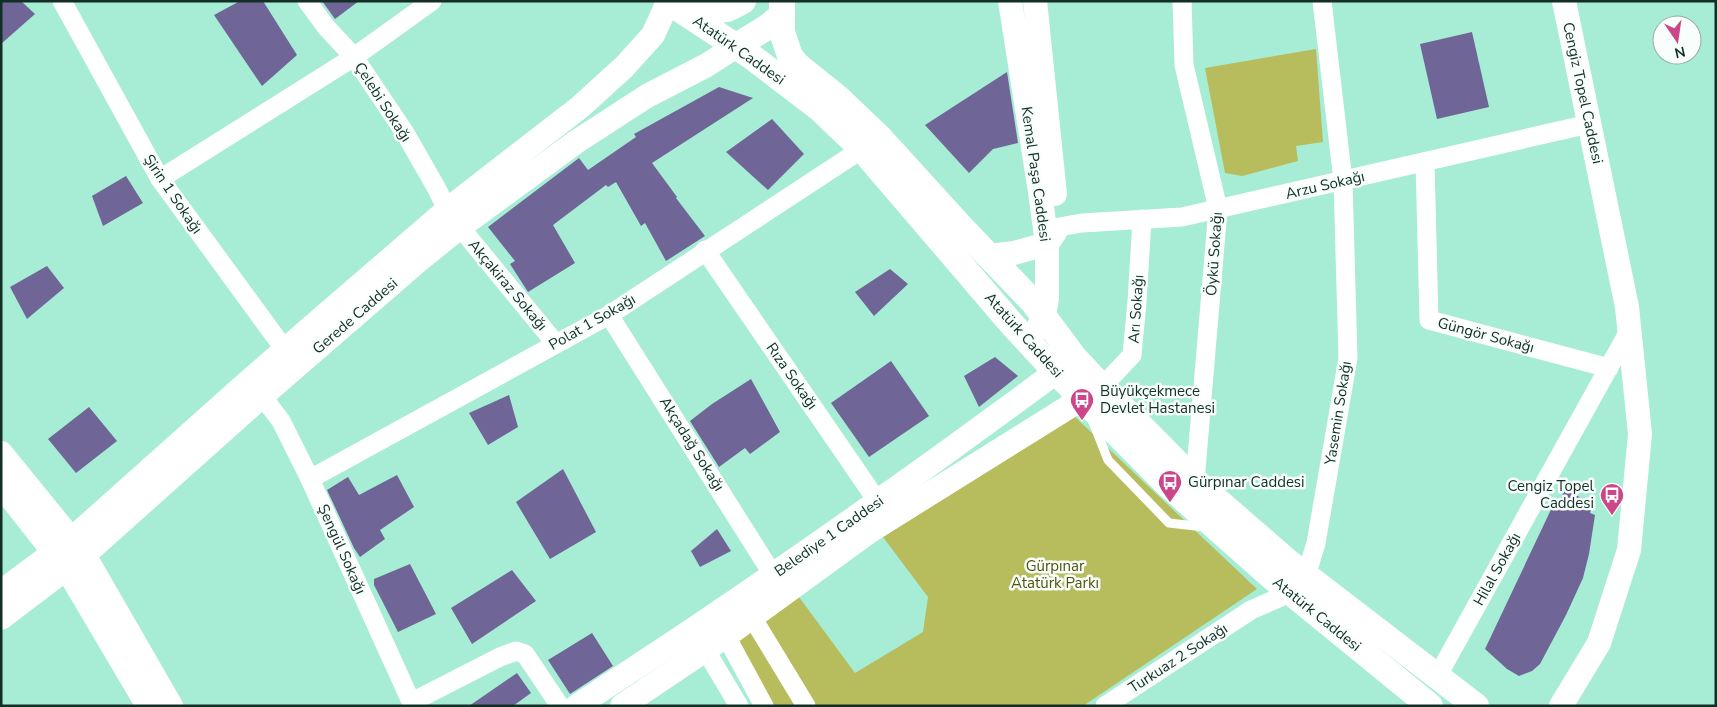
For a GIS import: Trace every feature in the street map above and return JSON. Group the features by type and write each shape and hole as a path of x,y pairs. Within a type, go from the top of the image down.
{"main road":[{"path":"690,15 727,9 743,1"},
{"name":"Atatürk Caddesi","path":"667,2 690,15 774,73 820,109 862,149 1031,344 1064,356"},
{"path":"735,47 770,26 782,8"},
{"name":"Atatürk Caddesi","path":"782,8 782,32 785,44 790,56 797,65 838,98 873,132 1033,302 1044,316 1064,356 1168,485 1216,528 1437,677 1476,706"},
{"name":"Atatürk Caddesi","path":"1092,392 1195,481 1289,577 1430,706"}],"street":[{"name":"Şirin 1 Sokağı","path":"62,1 160,180 285,350"},
{"name":"Çelebi Sokağı","path":"307,1 326,27 354,57 405,133 453,218"},
{"path":"160,180 354,57 432,1"},
{"name":"Kemal Paşa Caddesi","path":"1010,1 1040,192 1053,236 1044,316 1031,344"},
{"name":"Kemal Paşa Caddesi","path":"1035,1 1064,356"},
{"name":"Öykü Sokağı","path":"1182,1 1184,65 1218,209 1195,481"},
{"name":"Yasemin Sokağı","path":"1289,577 1316,543 1348,358 1343,181 1322,1"},
{"name":"Cengiz Topel Caddesi","path":"1561,706 1599,643 1629,550 1640,434 1627,307 1564,1"},
{"name":"Gerede Caddesi","path":"256,388 285,350 453,218 580,108 624,67 653,35 667,2"},
{"name":"Gerede Caddesi","path":"1,618 256,388 418,261 453,218 647,96 706,65 735,47"},
{"name":"Arzu Sokağı","path":"1053,236 1082,222 1182,217 1590,124"},
{"name":"Polat 1 Sokağı","path":"310,478 609,315 705,250 862,149"},
{"name":"Güngör Sokağı","path":"1425,162 1429,320 1608,368"},
{"name":"Akçakiraz Sokağı","path":"453,218 556,344"},
{"name":"Arı Sokağı","path":"1092,392 1132,355 1142,219"},
{"path":"990,256 1014,253 1053,236"},
{"name":"Rıza Sokağı","path":"705,250 878,502"},
{"name":"Akçadağ Sokağı","path":"609,315 773,575"},
{"name":"Hilal Sokağı","path":"1437,677 1629,331"},
{"name":"Belediye 1 Caddesi","path":"622,706 706,650 719,626 773,575 878,502 1064,356"},
{"name":"Şengül Sokağı","path":"256,388 281,421 310,478 412,704"},
{"name":"Belediye 1 Caddesi","path":"577,706 693,630 719,626 752,617 870,531 1092,392"},
{"path":"1,453 171,706"},
{"path":"1,485 70,554 148,706"},
{"name":"Gerede Caddesi","path":"1,592 70,554"},
{"name":"Turkuaz 2 Sokağı","path":"1105,706 1251,610 1289,577"},
{"path":"752,617 806,706"},
{"path":"719,626 764,706"},
{"path":"693,630 739,706"},
{"path":"412,704 500,657 516,651 525,654 560,706"}],"green space":[{"path":"1316,49 1323,142 1296,146 1298,161 1242,176 1225,173 1205,68"},
{"name":"Gürpınar Atatürk Parkı","path":"1073,415 1257,589 1083,706 774,706 734,638 799,597 855,673 923,632 928,597 883,537"}],"building":[{"path":"1,1 21,1 35,14 1,44"},
{"path":"240,1 263,1 297,55 262,86 214,15"},
{"path":"322,1 359,1 335,19"},
{"path":"1472,32 1489,107 1437,119 1420,44"},
{"path":"1007,72 1018,143 993,149 969,173 925,125"},
{"path":"719,87 753,98 652,163 705,236 666,261 645,223 641,226 616,182 608,187 606,185 553,225 575,263 528,292 510,264 515,261 488,227 579,158 588,170 636,137 634,134"},
{"path":"772,119 804,154 768,190 726,152"},
{"path":"126,176 143,203 103,226 92,196"},
{"path":"47,266 64,288 27,319 10,287"},
{"path":"890,269 908,284 874,316 855,292"},
{"path":"995,357 1018,376 979,407 964,376"},
{"path":"891,361 929,416 869,457 831,403"},
{"path":"751,379 780,432 750,454 745,448 719,467 690,421 712,404"},
{"path":"509,395 518,427 488,445 469,413"},
{"path":"89,407 117,441 76,473 48,439"},
{"path":"563,469 596,532 550,559 516,502"},
{"path":"397,475 414,507 380,530 385,539 360,557 327,490 348,477 359,495"},
{"path":"1565,489 1592,504 1590,513 1595,515 1589,554 1583,578 1540,664 1532,671 1519,676 1507,669 1485,649 1556,499 1560,501"},
{"path":"717,529 731,551 700,567 691,551"},
{"path":"410,564 436,614 398,632 374,585 374,579"},
{"path":"512,570 536,601 472,644 451,608"},
{"path":"592,633 613,666 570,694 548,660"},
{"path":"517,673 531,693 513,706 469,706"}],"place":[{"name":"Büyükçekmece Devlet Hastanesi","path":"1082,421"},
{"name":"Gürpınar Caddesi","path":"1170,503"},
{"name":"Cengiz Topel Caddesi","path":"1612,516"}]}
